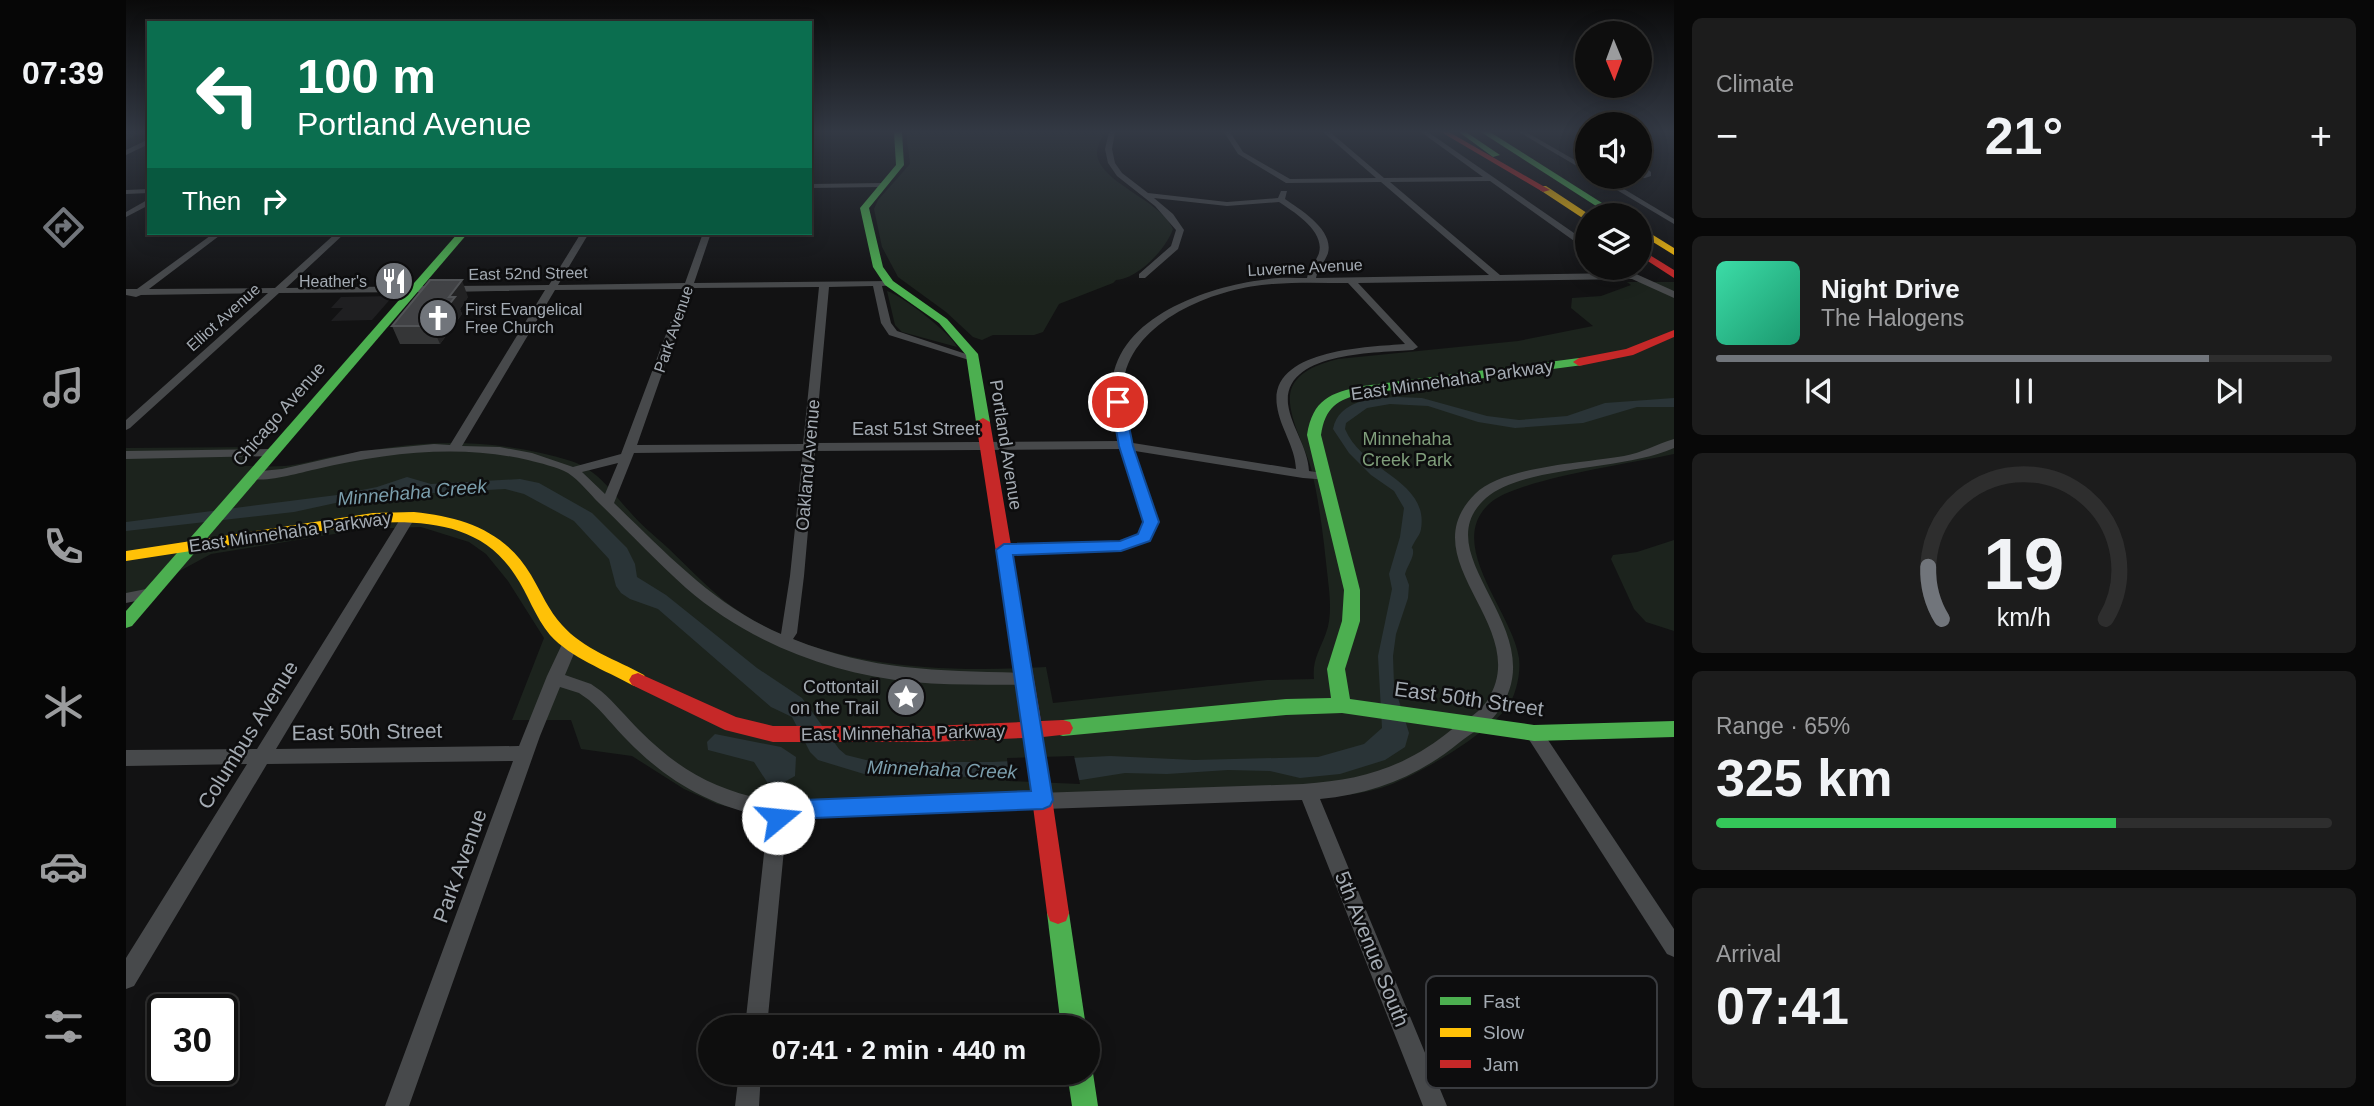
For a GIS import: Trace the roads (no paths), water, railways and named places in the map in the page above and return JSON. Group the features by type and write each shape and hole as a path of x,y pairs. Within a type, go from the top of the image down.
{"main road":[{"path":"1535,184 1575,209"},
{"path":"1567,184 1596,202"},
{"path":"1584,184 1596,202"},
{"name":"Portland Avenue","path":"881,185 868,201 864,218 883,284 943,321 962,340 973,358 985,446 1034,737 1072,1015"},
{"name":"Chicago Avenue","path":"126,622 461,235"},
{"path":"1652,238 1673,252"},
{"path":"1652,260 1671,273"},
{"name":"East Minnehaha Parkway","path":"126,556 323,524 410,516 464,526 501,546 512,557 542,610 570,644 659,692 732,724 773,734 1034,737 1342,705 1336,668 1351,621 1352,597 1345,554 1315,441 1314,424 1319,410 1332,398 1401,383 1596,360 1636,349 1674,333"},
{"name":"East 50th Street","path":"1342,705 1534,733 1674,729"},
{"path":"1082,1085 1085,1106"}],"street":[{"path":"1131,184 1149,195 1170,215 1180,230 1175,247 1142,276"},
{"path":"1281,200 1288,184"},
{"path":"1388,184 1498,278"},
{"path":"1499,184 1575,237"},
{"path":"812,186 881,185"},
{"path":"1619,189 1674,222"},
{"path":"126,192 147,191"},
{"path":"1149,195 1227,204 1281,200 1311,225 1323,240 1322,256 1311,272 1311,280"},
{"path":"126,215 147,202"},
{"path":"126,301 216,235"},
{"name":"Elliot Avenue","path":"126,426 339,235"},
{"path":"454,447 584,235"},
{"name":"Park Avenue","path":"608,503 629,452 706,235"},
{"name":"Luverne Avenue","path":"1004,550 1121,546 1144,537 1151,522 1126,446 1118,402 1118,383 1121,366 1140,336 1171,313 1215,292 1251,284 1311,280 1575,277"},
{"path":"1303,474 1295,437 1281,400 1284,388 1297,370 1306,363 1330,356 1413,347 1351,280"},
{"path":"1640,280 1674,295"},
{"path":"883,284 886,323 893,333 973,358"},
{"name":"East 52nd Street","path":"126,292 883,284"},
{"name":"Oakland Avenue","path":"784,642 789,633 797,576 824,286"},
{"path":"555,676 560,681 589,691 662,765 681,778 709,793 750,806 778,810 1042,796 1308,792 1349,787 1394,774 1432,754 1486,714 1497,700 1507,657 1498,623 1463,556 1461,526 1468,510 1480,495 1519,477 1649,453 1674,443"},
{"name":"East 51st Street","path":"573,471 629,452 810,447 1126,446 1325,477"},
{"path":"252,477 361,455 454,447 532,457 573,471 711,601 745,623 784,642 880,671 928,677 1024,678"},
{"path":"126,455 270,453"},
{"name":"Columbus Avenue","path":"126,978 410,516"},
{"path":"126,598 151,593"},
{"name":"Park Avenue","path":"397,1106 525,753 570,644"},
{"path":"1534,733 1674,947"},
{"name":"East 50th Street","path":"126,758 525,753"},
{"name":"5th Avenue South","path":"1308,792 1426,1084"},
{"path":"757,1015 778,810"},
{"path":"747,1106 749,1085"},
{"name":"5th Avenue South","path":"1428,1088 1435,1106"}],"water":[{"name":"Minnehaha Creek","path":"1377,398 1422,398 1487,416 1519,420 1567,416 1605,403 1674,398 1674,407 1637,407 1583,423 1515,428 1478,422 1428,406 1390,404 1367,408 1346,423 1345,429 1354,444 1405,487 1415,499 1421,512 1421,529 1412,547 1412,556 1405,574 1409,585 1408,598 1396,634 1393,656 1394,685 1409,733 1405,747 1385,760 1340,774 1300,778 1270,771 1228,770 1167,774 1125,773 1081,780 864,774 818,760 810,752 792,717 771,707 658,609 621,593 616,586 609,559 574,521 524,494 505,489 397,495 340,502 294,512 126,531 126,522 337,495 377,487 407,477 431,484 520,479 539,483 592,513 627,548 635,564 637,577 666,595 757,668 802,698 846,755 886,762 992,762 1110,756 1194,760 1318,757 1364,744 1382,728 1378,656 1392,589 1389,574 1400,537 1404,508 1394,491 1371,475 1349,453 1333,429 1336,419 1349,406"},
{"path":"715,734 781,747 796,757 795,776 781,784 767,782 754,762 708,750 707,742"}],"place":[{"name":"Heather's","path":"394,281"},
{"name":"First Evangelical Free Church","path":"438,318"},
{"name":"Cottontail on the Trail","path":"906,697"}],"park label":[{"name":"Minnehaha Creek Park","path":"1407,450"}]}
